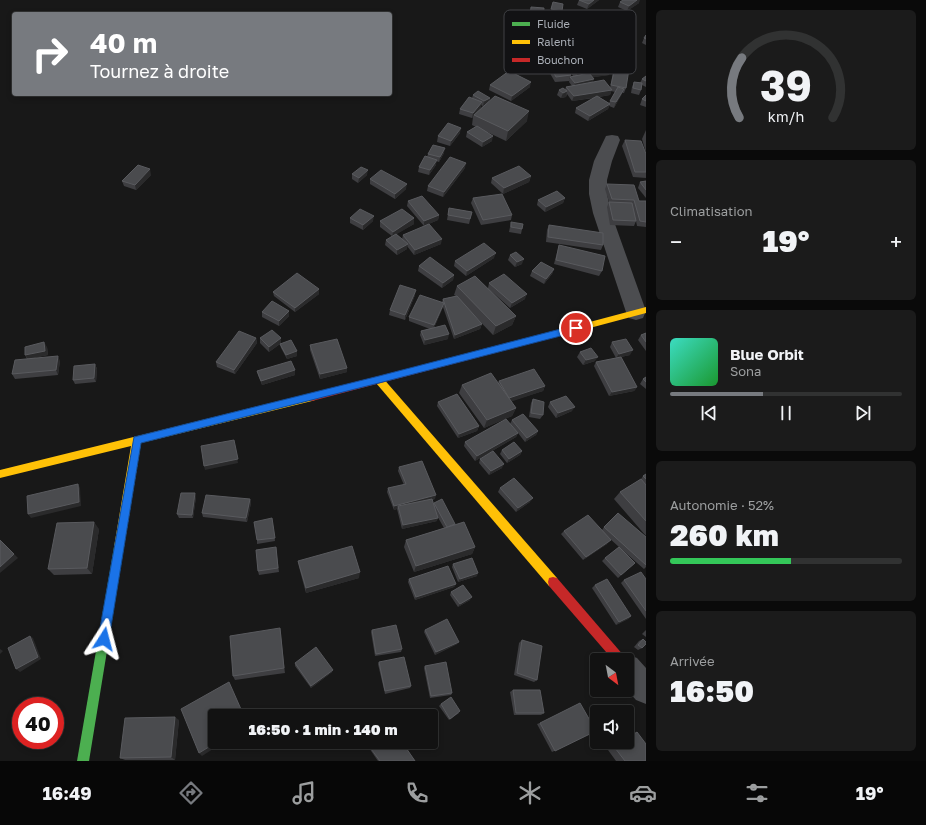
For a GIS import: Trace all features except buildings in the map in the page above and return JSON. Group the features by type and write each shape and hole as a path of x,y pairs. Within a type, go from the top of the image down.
{"street":[{"path":"0,474 379,380 641,311 602,212 598,194 598,180 603,161 612,140"},
{"path":"379,380 614,653"},
{"path":"83,761 137,440"},
{"path":"634,676 646,690"}],"traffic: fast":[{"path":"83,761 119,547"}],"traffic: slow":[{"path":"556,334 646,310"},
{"path":"379,380 553,582"},
{"path":"0,474 312,397"},
{"path":"119,547 137,440"}],"traffic: jam":[{"path":"312,397 556,334"},
{"path":"553,582 614,653"}],"route":[{"path":"104,639 137,440 379,380 576,328"}]}
